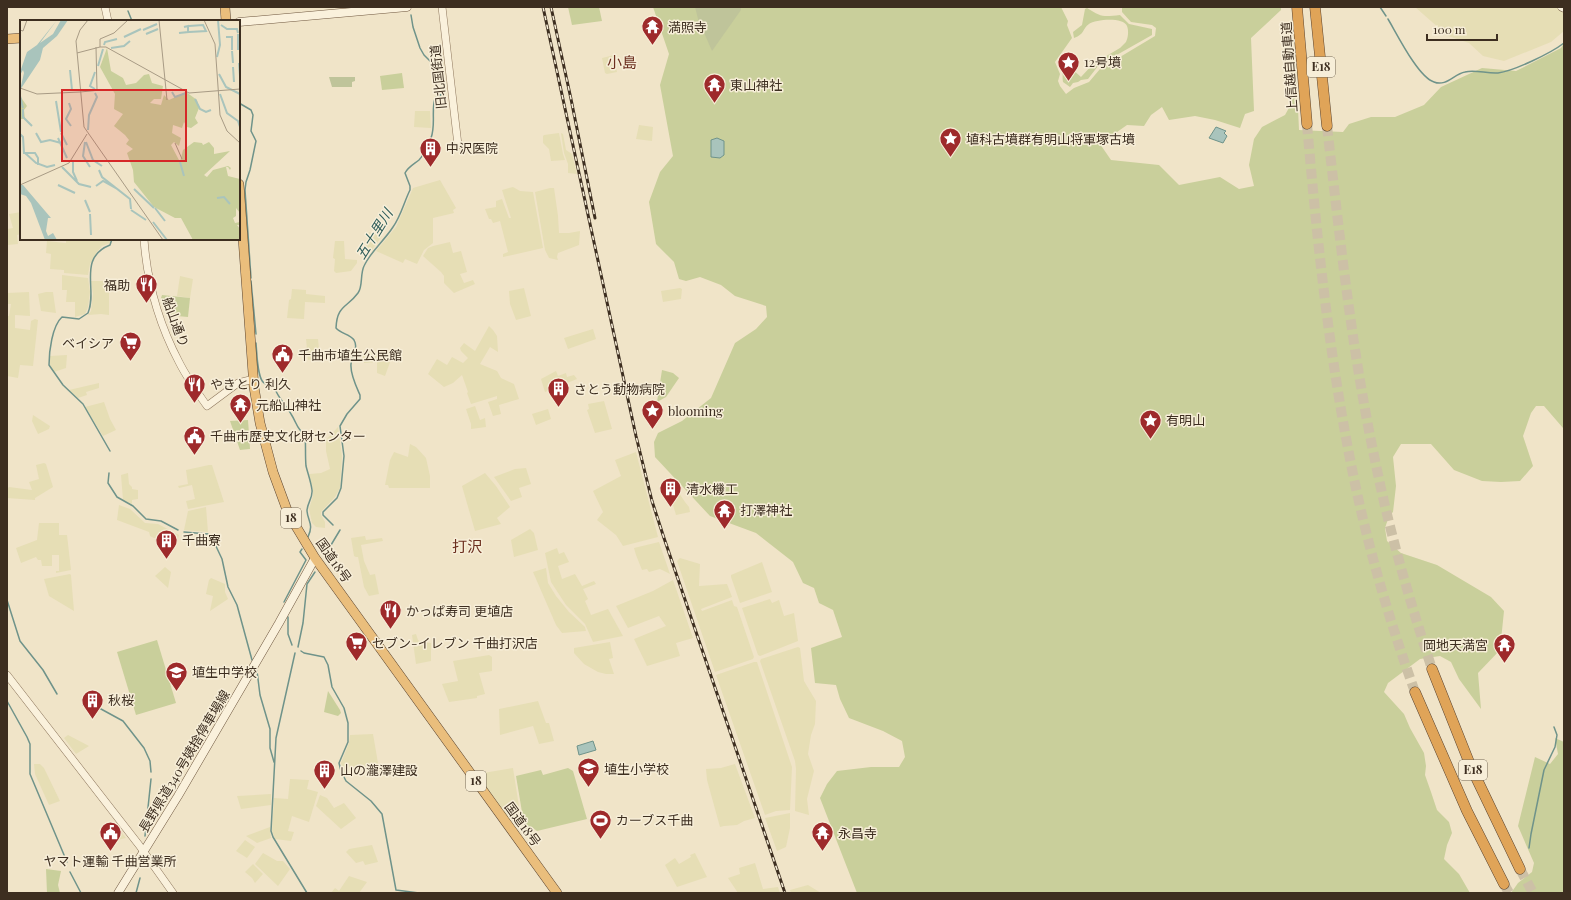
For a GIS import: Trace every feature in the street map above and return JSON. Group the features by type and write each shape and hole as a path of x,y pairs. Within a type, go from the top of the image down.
{"highway":[{"path":"225,7 226,20"},
{"name":"上信越自動車道","path":"1297,7 1307,124"},
{"name":"E18","path":"1315,7 1327,126"},
{"path":"7,39 20,38"},
{"name":"国道18号","path":"240,197 256,402 273,472 287,510 315,558 557,893"},
{"name":"E18","path":"1432,669 1471,767 1520,869"},
{"name":"E18","path":"1416,692 1464,805 1504,884"}],"main road":[{"path":"240,22 407,7"},
{"name":"長野県道340号姨捨停車場線","path":"118,893 144,852 272,636 315,558"}],"street":[{"path":"105,7 108,20"},
{"name":"旧北国街道","path":"442,7 458,145"},
{"name":"船山通り","path":"144,240 148,270 165,332 180,363 207,406 238,383 254,379"},
{"path":"7,675 144,852 173,893"}],"shaded area":[{"path":"1415,7 1556,7 1564,11 1564,31 1551,42 1504,61 1483,56 1469,43 1448,36"},
{"path":"614,55 617,72 607,74 605,73 602,58"},
{"path":"415,111 430,111 431,128 414,127"},
{"path":"639,125 653,127 652,141 636,139"},
{"path":"559,133 565,160 551,161 549,149 543,143 543,136"},
{"path":"561,133 563,134 566,150 572,154 577,174 568,173 568,164 564,153"},
{"path":"440,180 456,208 453,210 454,213 433,218 433,243 424,250 417,264 405,259 403,263 376,251 396,227 413,188"},
{"path":"513,187 520,191 533,192 543,248 503,257 503,254 508,252 500,221 493,223 491,219 489,219 485,209 496,207 496,201 502,199 509,218 511,218 502,190"},
{"path":"554,188 559,233 580,231 579,245 558,253 558,260 549,258 545,250 535,192"},
{"path":"20,212 20,234 17,235 18,244 8,245 7,229 13,228 9,214"},
{"path":"369,232 382,236 372,250 365,248"},
{"path":"66,240 110,240 110,243 102,246 97,252 90,264 88,275 64,273 64,270 50,269 51,254 46,253 47,241 66,243"},
{"path":"335,241 344,241 345,259 357,260 357,263 351,271 336,273 334,271 335,259 333,258"},
{"path":"450,242 453,253 461,251 467,272 460,274 464,283 473,280 475,284 454,293 444,283 444,276 441,272 423,256 428,248"},
{"path":"62,275 88,278 90,292 88,307 85,314 75,317 75,302 66,302 67,290 62,290"},
{"path":"180,276 193,279 190,298 177,296"},
{"path":"91,281 109,281 109,315 88,315 91,311 93,294"},
{"path":"524,288 531,316 516,320 510,304 509,291"},
{"path":"292,289 306,290 306,294 325,296 325,303 305,302 304,319 287,318"},
{"path":"682,289 681,299 663,302 661,291"},
{"path":"29,292 30,316 15,315 15,328 30,330 31,321 35,319 38,320 33,366 20,365 18,378 7,376 7,316 9,316 11,304 7,304 7,293"},
{"path":"53,292 56,313 41,311 38,294"},
{"path":"489,326 497,336 498,352 490,347 480,364 497,371 501,378 514,384 519,399 499,405 501,414 493,416 488,402 497,399 497,396 471,404 462,375 453,383 444,387 428,374 437,359 447,365 452,357 463,363 468,358 460,348 464,343 475,351"},
{"path":"593,329 596,339 568,349 564,338"},
{"path":"306,339 318,339 320,358 308,360"},
{"path":"362,351 393,354 385,376 377,373 377,362 364,363"},
{"path":"67,355 66,368 54,372 50,365 50,356"},
{"path":"556,371 558,376 566,373 567,377 574,375 577,379 545,392 541,379"},
{"path":"99,383 99,388 86,392 87,395 78,398 69,390"},
{"path":"604,401 612,429 595,433 587,410 589,409 588,404"},
{"path":"104,402 116,430 103,436 85,407"},
{"path":"475,406 480,420 485,418 486,427 471,429 471,424 466,409"},
{"path":"548,409 551,419 536,425 532,414"},
{"path":"33,415 50,426 49,429 38,434 32,421"},
{"path":"338,427 342,456 340,488 335,497 321,512 325,522 325,528 316,527 312,523 309,509 313,496 313,489 309,474 321,473 330,469 326,451 326,440"},
{"path":"410,444 416,447 426,458 430,476 430,488 389,488 388,485 385,485 390,460 394,452 408,457"},
{"path":"636,452 658,537 623,546 616,535 597,520 603,512 593,491 621,476 615,460"},
{"path":"46,464 53,487 35,498 35,500 7,498 7,489 9,487 32,490 29,482 39,479 36,465"},
{"path":"212,465 224,502 188,509 186,501 195,499 192,485 179,488 178,486 188,484 186,470"},
{"path":"526,468 531,484 519,488 522,497 511,501 494,477 515,469"},
{"path":"128,473 129,484 132,489 138,490 138,499 132,500 132,504 123,500 121,475"},
{"path":"485,473 510,507 497,518 501,524 475,531 462,486"},
{"path":"679,493 689,507 690,512 676,515 670,495"},
{"path":"119,505 130,509 145,523 158,524 179,535 178,539 154,538 150,536 149,532 117,520"},
{"path":"206,507 208,532 184,530 188,511"},
{"path":"39,523 59,523 59,535 67,535 71,570 56,573 56,571 59,571 59,555 52,555 52,566 42,566 41,560 38,560 36,557 21,563 16,548 37,540"},
{"path":"530,529 534,533 538,550 514,557 511,540"},
{"path":"365,536 366,540 382,538 383,541 361,545 364,561 370,575 375,574 379,594 369,596 364,587 358,557 354,556 351,538"},
{"path":"659,542 670,574 660,569 649,572 647,569 642,570 636,555 634,548"},
{"path":"557,548 559,554 564,552 569,562 558,566 562,579 575,574 582,586 594,581 596,584 583,589 588,599 585,601 591,615 608,609 623,636 593,642 585,624 566,605 551,582 545,553"},
{"path":"680,558 700,564 699,586 727,584 732,597 701,609 702,611 732,600 734,606 737,607 754,657 753,659 715,672 677,561"},
{"path":"762,562 772,592 740,603 731,575"},
{"path":"165,567 171,572 168,588 155,576"},
{"path":"546,568 548,583 556,596 569,612 585,627 586,631 562,633 556,625 533,572"},
{"path":"70,574 74,611 49,596 44,579"},
{"path":"211,578 225,584 225,592 228,599 210,611 213,596 206,594 209,580"},
{"path":"673,580 693,638 676,643 680,656 647,666 634,639 666,626 659,616 628,628 616,606 653,591"},
{"path":"770,599 772,603 779,600 784,616 794,613 798,641 760,656 758,655 742,608"},
{"path":"416,634 418,640 421,642 431,643 431,661 416,664 412,635"},
{"path":"610,642 613,658 609,659 614,674 598,672 584,664 574,653 574,648"},
{"path":"798,647 800,648 804,681 816,701 815,724 811,735 808,754 814,771 807,799 809,815 795,811 795,761 760,661 761,659"},
{"path":"489,655 492,657 492,671 479,673 485,694 477,696 477,698 449,702 442,684 458,681 453,661"},
{"path":"757,662 792,767 790,810 776,811 765,815 716,675"},
{"path":"538,701 546,723 549,723 554,741 539,744 533,726 500,735 499,709"},
{"path":"373,734 378,763 377,766 352,768 344,774 341,763 349,743 350,735"},
{"path":"68,735 89,746 76,754 64,738"},
{"path":"34,764 40,764 44,768 60,801 49,805 35,774"},
{"path":"735,764 755,818 737,825 720,827 707,780 706,769 721,768"},
{"path":"513,768 520,813 508,820 477,777 477,774"},
{"path":"290,779 309,780 307,789 318,792 309,822 292,816 288,831 294,832 291,841 275,839 272,831 274,798 288,799"},
{"path":"271,794 271,805 241,809 237,796"},
{"path":"320,795 327,798 334,808 344,803 356,818 341,829 316,806"},
{"path":"790,813 790,828 786,847 777,851 765,818"},
{"path":"115,824 126,838 104,843 101,827"},
{"path":"270,827 271,838 257,843 246,836"},
{"path":"245,840 255,847 247,858 236,851"},
{"path":"372,845 378,862 365,865 363,861 356,863 346,852 349,849"},
{"path":"263,853 277,861 283,861 290,869 278,886 255,864"},
{"path":"695,853 707,877 677,887 665,865 675,858 679,864"},
{"path":"755,863 763,889 778,887 780,893 738,893 728,878 740,874 739,868"},
{"path":"253,864 263,874 255,883 245,872"},
{"path":"349,876 367,882 359,893 331,893 335,888 339,891"},
{"path":"808,885 821,893 791,893 790,890"}],"green space":[{"path":"568,7 599,7 602,21 572,25"},
{"path":"653,7 1061,7 1068,21 1067,25 1072,38 1055,62 1060,74 1058,81 1066,94 1074,88 1089,82 1100,69 1155,36 1156,28 1152,25 1131,22 1122,12 1122,7 1281,7 1281,10 1251,38 1254,111 1245,114 1240,128 1215,120 1195,116 1169,120 1162,107 1151,115 1144,126 1127,125 1100,144 1111,160 1159,165 1179,185 1220,177 1239,189 1254,186 1249,165 1254,139 1262,127 1285,115 1290,106 1291,61 1296,66 1299,130 1343,132 1349,124 1371,117 1395,117 1424,105 1441,87 1482,68 1516,71 1561,48 1564,43 1564,443 1563,428 1544,406 1536,406 1531,413 1523,436 1533,466 1520,481 1501,482 1482,481 1454,470 1431,444 1401,444 1393,457 1396,486 1393,512 1389,516 1385,528 1387,541 1401,553 1437,565 1491,597 1504,611 1500,650 1478,673 1481,709 1459,679 1451,662 1440,656 1420,659 1388,683 1384,692 1404,714 1424,753 1426,766 1425,775 1437,810 1449,822 1452,833 1447,845 1444,859 1459,874 1470,893 857,893 820,798 827,784 837,771 871,767 899,767 905,757 902,741 883,731 849,718 840,699 836,685 815,683 811,648 842,637 833,610 819,603 814,588 803,583 793,562 756,533 710,516 655,457 654,442 658,433 682,421 711,398 735,343 756,329 767,317 766,306 735,296 721,285 700,277 686,281 679,279 674,262 656,244 649,202 660,172 673,156 660,85 669,54"},
{"path":"695,7 741,7 741,10 712,51 698,19"},
{"path":"1087,8 1102,16 1120,15 1129,24 1152,29 1152,35 1099,65 1095,62 1099,58 1103,58 1120,48 1126,42 1128,28 1125,23 1121,21 1097,21 1089,24 1080,35 1074,38 1073,32 1082,25 1085,9"},
{"path":"1063,61 1081,77 1094,63 1098,66 1088,79 1073,83 1070,87 1063,82 1060,65"},
{"path":"402,73 404,88 382,90 380,76"},
{"path":"329,77 355,77 355,81 352,82 352,87 332,87"},
{"path":"162,295 190,298 188,317 166,315 161,298"},
{"path":"662,370 673,373 679,378 666,397 657,402"},
{"path":"248,420 250,449 240,450 230,421"},
{"path":"157,640 176,703 136,715 117,652"},
{"path":"328,691 340,710 341,713 338,716 324,712"},
{"path":"1555,738 1564,742 1564,893 1511,893 1518,883 1532,872 1534,863 1518,826 1535,757 1550,764 1558,754"},
{"path":"568,768 573,771 587,819 537,831 533,828 525,830 516,776 541,770 543,775"},
{"path":"46,869 61,871 58,885 60,893 47,893"}],"water":[{"path":"1216,127 1226,131 1224,133 1227,136 1223,143 1209,138"},
{"path":"717,138 724,141 724,155 720,158 711,157 711,140"},
{"path":"593,741 596,750 579,755 577,746"}],"waterway":[{"path":"1380,7 1386,16"},
{"path":"128,11 132,20"},
{"name":"五十里川","path":"333,525 323,515 323,512 337,498 341,488 344,456 340,426 347,414 360,399 360,395 351,372 351,361 356,346 352,338 340,332 336,328 338,315 360,290 363,269 367,261 396,223 410,190 405,173 409,167 419,160 426,150 432,133 435,98 445,91 443,74 424,55 420,48 413,27 411,15"},
{"path":"1388,19 1408,54 1421,72 1434,82 1438,83 1446,82 1461,73 1469,71 1494,73 1505,72 1532,61 1564,43"},
{"path":"240,104 251,110 253,115 251,131 256,141 245,190 251,278"},
{"path":"110,451 83,404 63,385 49,365 53,333 59,321 62,317 79,319 88,313 91,294 91,266 94,258 100,251 110,245 112,240"},
{"path":"251,281 256,334"},
{"path":"256,343 258,365 262,380 265,384 275,389 278,396 293,417 298,428 305,435 306,466 312,490 312,496 307,511 311,526 308,537"},
{"path":"109,473 108,483 117,497 133,506 146,519 161,521 178,530"},
{"name":"五十里川","path":"328,550 340,530"},
{"path":"184,532 208,534 214,542 222,559 228,587 237,605 252,660"},
{"path":"284,602 306,560 300,552 302,549"},
{"name":"五十里川","path":"298,647 303,623 307,584 315,572"},
{"path":"7,600 20,641 43,670 57,694"},
{"path":"288,617 288,634 292,645"},
{"path":"301,651 324,657 328,665 332,687 344,708 348,723 348,742 339,763 341,771 346,781 371,801 382,814 396,890 419,893"},
{"path":"295,653 276,738 271,831 273,837 307,893"},
{"path":"257,671 260,695 270,729 270,748 274,762"},
{"path":"7,701 30,744 30,774 67,862"},
{"path":"83,705 101,709 123,721 144,748 150,761 151,772"},
{"path":"1529,848 1544,770 1555,747 1557,735 1554,727"},
{"path":"145,836 151,779"},
{"path":"70,872 81,893"},
{"path":"136,893 140,878"}],"tunnel":[{"path":"1307,124 1315,211 1330,340 1352,469 1379,582 1415,692"},
{"path":"1327,126 1347,296 1368,423 1394,542 1408,593 1432,669"},
{"path":"1520,869 1533,893"},
{"path":"1504,884 1509,893"}],"railway":[{"path":"543,7 636,436 652,501 785,893"},
{"path":"551,7 595,218"}],"place":[{"name":"満照寺","path":"653,46"},
{"name":"12号墳","path":"1069,82"},
{"name":"東山神社","path":"715,104"},
{"name":"埴科古墳群有明山将軍塚古墳","path":"950,158"},
{"name":"中沢医院","path":"430,168"},
{"name":"福助","path":"146,304"},
{"name":"ベイシア","path":"130,362"},
{"name":"千曲市埴生公民館","path":"282,374"},
{"name":"やきとり 利久","path":"194,404"},
{"name":"さとう動物病院","path":"559,408"},
{"name":"元船山神社","path":"241,424"},
{"name":"blooming","path":"653,430"},
{"name":"有明山","path":"1151,440"},
{"name":"千曲市歴史文化財センター","path":"194,456"},
{"name":"清水機工","path":"670,508"},
{"name":"打澤神社","path":"724,530"},
{"name":"千曲寮","path":"167,560"},
{"name":"かっぱ寿司 更埴店","path":"391,630"},
{"name":"セブン-イレブン 千曲打沢店","path":"356,662"},
{"name":"岡地天満宮","path":"1504,664"},
{"name":"埴生中学校","path":"176,692"},
{"name":"秋桜","path":"92,720"},
{"name":"埴生小学校","path":"588,788"},
{"name":"山の瀧澤建設","path":"324,790"},
{"name":"カーブス千曲","path":"601,840"},
{"name":"ヤマト運輸 千曲営業所","path":"110,852"},
{"name":"永昌寺","path":"823,852"}],"district":[{"name":"小島","path":"622,63"},
{"name":"打沢","path":"467,547"}]}
